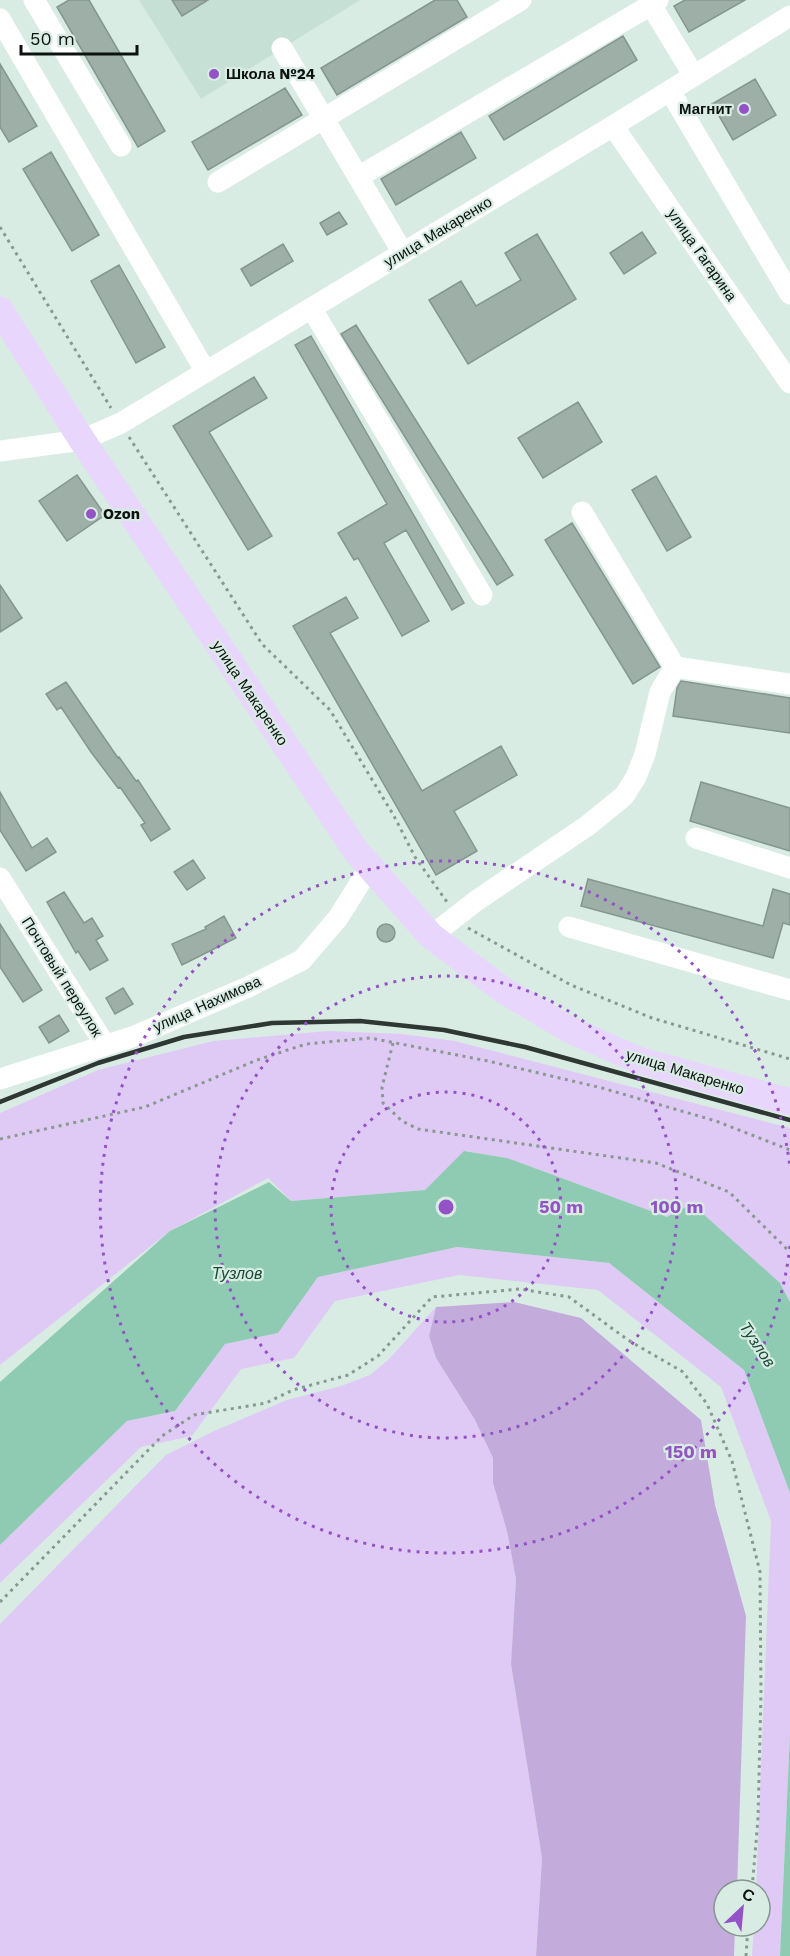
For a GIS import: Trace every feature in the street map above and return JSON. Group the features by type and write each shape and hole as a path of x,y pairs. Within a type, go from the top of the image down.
{"main road":[{"name":"улица Макаренко","path":"0,310 82,440 356,851 432,936 503,990 570,1030 638,1060 790,1102"}],"street":[{"path":"34,0 121,146"},
{"path":"218,182 521,0"},
{"path":"358,177 654,2 694,76"},
{"name":"улица Макаренко","path":"82,440 121,423 312,309 694,76 786,12"},
{"path":"0,19 206,372"},
{"path":"282,48 403,253"},
{"path":"670,91 790,294"},
{"name":"улица Гагарина","path":"613,126 790,383"},
{"path":"312,309 482,595"},
{"path":"0,451 82,440"},
{"path":"582,512 675,667"},
{"path":"432,936 457,916 587,826 624,796 636,777 645,754 660,692 675,667"},
{"path":"675,667 790,684"},
{"path":"696,838 790,868"},
{"name":"улица Нахимова","path":"0,1078 135,1036 248,987 302,960 338,918 370,867"},
{"name":"Почтовый переулок","path":"0,878 105,1045"},
{"path":"568,927 790,990"}],"path":[{"path":"0,226 160,488 262,644 330,710 394,816 415,857 462,924 571,985 652,1018 790,1059"},
{"path":"0,1139 146,1107 256,1060 306,1044 370,1038 602,1088 716,1122 790,1150"},
{"path":"393,1043 382,1087 383,1103 402,1121 418,1129 656,1163 729,1192 790,1252"},
{"path":"0,1602 162,1436 194,1415 266,1403 293,1389 348,1375 378,1356 432,1296 520,1289 569,1297 628,1340 683,1372 707,1404 732,1461 760,1572 758,1818 753,1878"},
{"path":"746,1956 747,1938"}],"shaded area":[{"name":"Школа №24","path":"139,0 360,0 201,99"},
{"path":"328,1031 402,1034 455,1041 790,1128 790,1302 780,1283 667,1217 507,1158 465,1151 425,1190 291,1201 268,1178 170,1231 0,1365 0,1113 98,1070 213,1041"},
{"path":"457,1247 609,1263 744,1370 790,1493 790,1733 780,1956 752,1956 753,1938 772,1938 772,1878 756,1878 771,1521 721,1387 598,1290 459,1275 335,1301 294,1358 241,1369 192,1436 141,1447 0,1583 0,1545 127,1421 175,1411 225,1344 278,1333 318,1277"},
{"path":"514,1302 581,1318 701,1420 715,1505 746,1616 737,1878 712,1878 712,1938 735,1938 734,1956 536,1956 542,1858 511,1664 516,1579 507,1531 493,1483 493,1458 475,1420 436,1358 429,1336 436,1307"},
{"path":"436,1307 429,1336 436,1358 475,1420 493,1458 493,1483 507,1531 516,1579 511,1664 542,1858 536,1956 0,1956 0,1624 166,1455 214,1431 287,1400 341,1386 370,1375 389,1359"}],"water":[{"name":"Тузлов","path":"464,1151 507,1158 667,1217 692,1204 780,1283 790,1302 790,1493 744,1370 609,1263 457,1247 318,1277 278,1333 225,1344 175,1411 127,1421 0,1545 0,1382 170,1231 269,1182 291,1201 425,1190"},
{"path":"790,1733 790,1956 780,1956"}],"building":[{"path":"69,0 89,0 165,131 138,147 57,7"},
{"path":"172,0 208,0 182,16"},
{"path":"435,0 457,0 467,17 337,95 321,68"},
{"path":"685,0 745,0 689,32 674,6"},
{"path":"623,36 637,60 504,140 489,116"},
{"path":"0,64 37,126 9,142 0,127"},
{"name":"Магнит","path":"755,79 776,115 733,140 712,104"},
{"path":"285,88 302,115 208,170 192,142"},
{"path":"461,132 476,158 396,205 381,179"},
{"path":"51,152 99,235 72,251 23,169"},
{"path":"339,212 347,224 327,235 320,223"},
{"path":"642,232 656,253 624,274 610,253"},
{"path":"537,234 576,299 468,364 429,300 461,281 476,306 521,280 505,253"},
{"path":"283,244 293,261 251,286 241,269"},
{"path":"119,265 165,347 136,363 91,281"},
{"path":"356,325 513,575 497,585 341,334"},
{"path":"311,336 464,603 452,610 406,530 384,543 429,621 402,636 358,558 354,560 338,533 387,504 295,345"},
{"path":"254,377 267,398 209,432 272,536 248,550 173,426"},
{"path":"578,402 602,442 543,478 518,438"},
{"path":"77,475 105,515 67,541 39,501"},
{"path":"656,476 691,537 667,551 632,490"},
{"path":"572,523 660,667 633,684 545,540"},
{"path":"0,585 22,618 0,632"},
{"path":"346,597 358,618 330,633 422,791 501,746 517,775 454,811 477,851 436,875 293,626"},
{"path":"681,681 790,698 790,733 673,716 677,688"},
{"path":"66,682 118,758 136,781 138,780 170,829 151,841 141,825 145,823 120,787 118,788 91,752 61,707 57,710 46,694"},
{"path":"701,782 790,808 790,851 690,821"},
{"path":"0,792 32,848 47,838 56,852 26,871 0,830"},
{"path":"193,860 205,878 187,890 174,872"},
{"path":"588,879 763,926 773,889 790,894 790,925 783,923 773,958 581,906"},
{"path":"64,892 84,923 92,918 103,936 96,940 108,960 90,970 78,951 76,953 47,902"},
{"path":"224,916 236,938 182,965 172,944 206,929 205,927"},
{"path":"0,924 42,990 23,1002 0,967"},
{"path":"386,924 392,927 395,933 392,939 386,942 380,939 377,933 380,927"},
{"path":"123,988 133,1004 115,1014 106,998"},
{"path":"59,1015 69,1031 49,1043 39,1027"}],"railway":[{"path":"0,1102 98,1063 184,1037 272,1023 360,1021 444,1030 525,1047 790,1120"}],"place":[{"name":"Школа №24","path":"214,74"},
{"name":"Магнит","path":"744,109"},
{"name":"Ozon","path":"91,514"}]}
